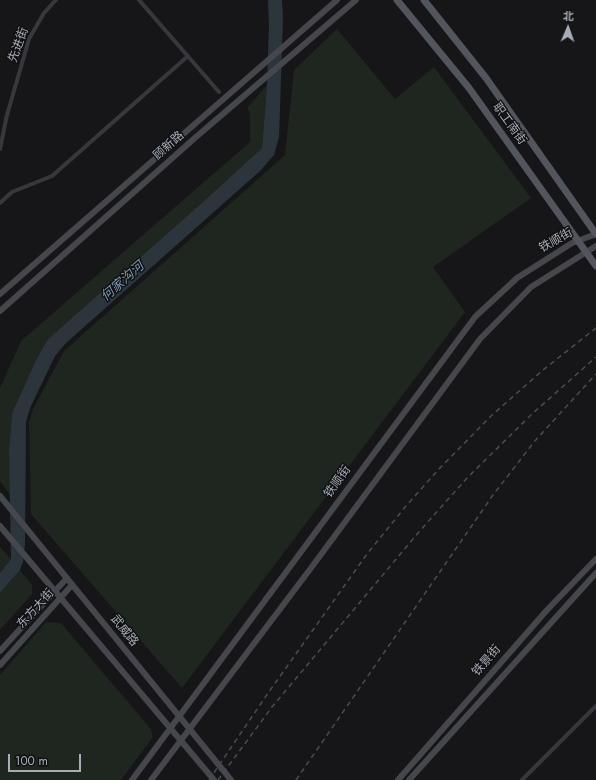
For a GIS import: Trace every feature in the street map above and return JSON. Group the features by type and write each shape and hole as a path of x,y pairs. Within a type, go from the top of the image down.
{"main road":[{"name":"顾新路","path":"0,294 304,31 337,0"},
{"name":"顾新路","path":"0,311 196,137 356,0"},
{"name":"职工南街","path":"397,0 469,88 525,164 596,266"},
{"name":"职工南街","path":"424,0 486,78 596,234"},
{"name":"铁顺街","path":"132,780 475,316 518,278 555,253 578,241 596,234"},
{"name":"铁顺街","path":"151,780 480,339 531,287 596,246"},
{"name":"武威路","path":"0,496 231,780"},
{"path":"0,526 214,780"},
{"name":"铁景街","path":"398,780 547,610 596,559"},
{"name":"铁景街","path":"409,780 596,573"},
{"name":"东方大街","path":"0,651 67,578"},
{"name":"东方大街","path":"0,665 72,585"}],"street":[{"name":"先进街","path":"0,149 7,115 29,39 44,13 56,0"},
{"path":"139,0 219,92"},
{"path":"0,203 12,192 52,176 188,56"},
{"path":"522,780 596,706"}],"shaded area":[{"path":"337,29 395,99 434,67 531,198 433,267 465,312 182,688 31,514 29,422 33,409 64,351 285,155 294,70"},
{"path":"267,85 262,148 48,339 37,358 12,413 9,450 11,496 0,481 0,388 21,341 250,142 250,113 247,108"},
{"path":"0,547 11,559 0,573"},
{"path":"20,570 32,585 32,594 0,630 0,593"},
{"path":"46,622 61,623 150,728 153,737 121,780 0,780 0,675"}],"water":[{"name":"何家沟河","path":"268,0 282,0 283,18 279,137 274,155 260,171 66,343 55,356 30,408 26,422 25,544 23,562 20,570 0,593 0,573 11,559 9,450 12,413 37,358 48,339 262,148 267,85 269,25"}],"railway":[{"path":"209,780 266,696 367,554 406,506 439,469 491,416 543,370 596,328"},
{"path":"218,780 272,707 418,533 467,478 532,414 596,357"},
{"path":"296,780 493,495 534,442 596,374"}]}
